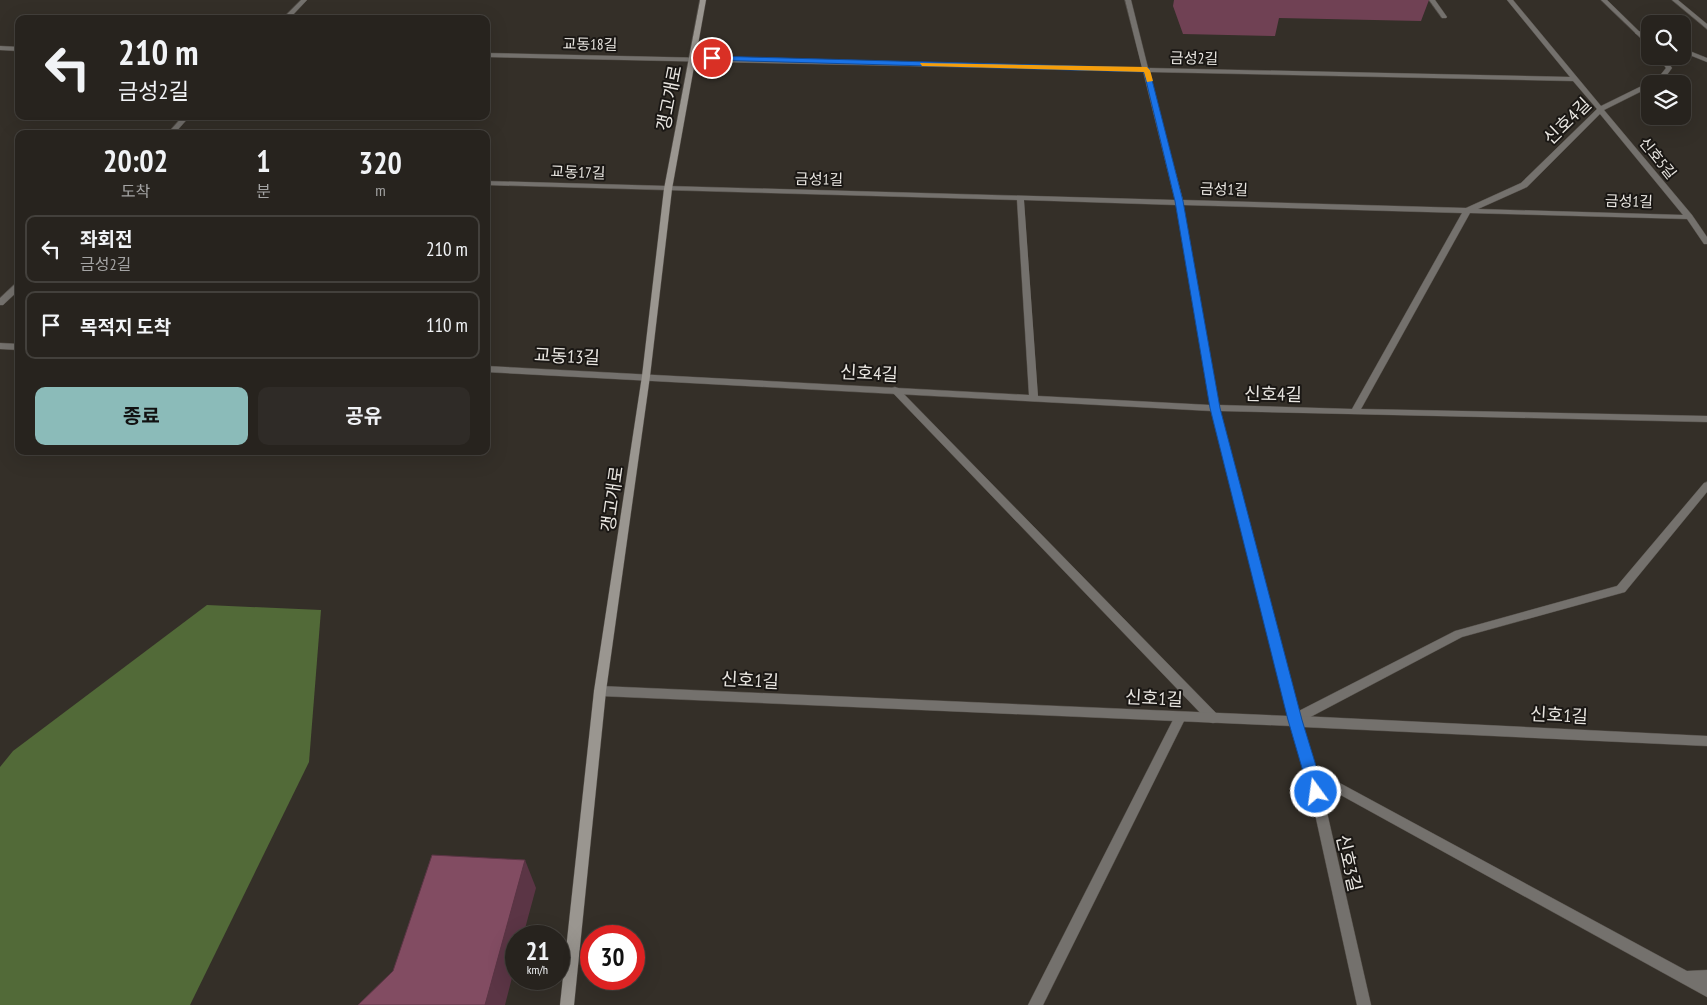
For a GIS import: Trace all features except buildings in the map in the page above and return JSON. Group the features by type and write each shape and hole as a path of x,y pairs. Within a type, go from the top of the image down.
{"street":[{"path":"289,15 304,0"},
{"name":"신호3길","path":"1128,0 1179,201 1215,408 1295,720 1312,773 1364,1005"},
{"path":"1432,0 1444,17"},
{"name":"신호5길","path":"1510,0 1689,217 1707,242"},
{"path":"1604,0 1641,36"},
{"path":"1675,0 1707,27"},
{"name":"갱고개로","path":"567,1005 600,690 646,376 668,189 704,1"},
{"path":"0,48 15,49"},
{"path":"1691,54 1707,60"},
{"name":"교동18길","path":"490,55 693,58"},
{"name":"금성2길","path":"693,58 1575,79"},
{"name":"신호4길","path":"1663,75 1669,68 1667,65"},
{"name":"신호4길","path":"1467,211 1524,185 1601,109 1641,89"},
{"path":"174,130 183,120"},
{"name":"교동17길","path":"490,183 668,189"},
{"name":"금성1길","path":"668,189 1179,201 1689,217"},
{"path":"1020,197 1034,398"},
{"path":"1355,412 1467,211"},
{"path":"0,303 15,288"},
{"path":"0,346 15,347"},
{"name":"교동13길","path":"490,369 646,376"},
{"name":"신호4길","path":"646,376 1215,408 1707,420"},
{"path":"895,390 1213,718"},
{"path":"1295,720 1459,634 1621,589 1707,485"},
{"name":"신호1길","path":"600,690 1180,717 1295,720 1707,741"},
{"path":"1035,1005 1180,717"},
{"path":"1312,773 1707,990"},
{"path":"1686,978 1707,977"}],"green space":[{"path":"207,605 321,610 309,762 190,1005 0,1005 0,767 13,751"}],"slow traffic":[{"path":"922,64 1147,70 1149,81"}],"route":[{"path":"712,58 1147,70 1179,201 1215,408 1295,720 1316,792"}]}
